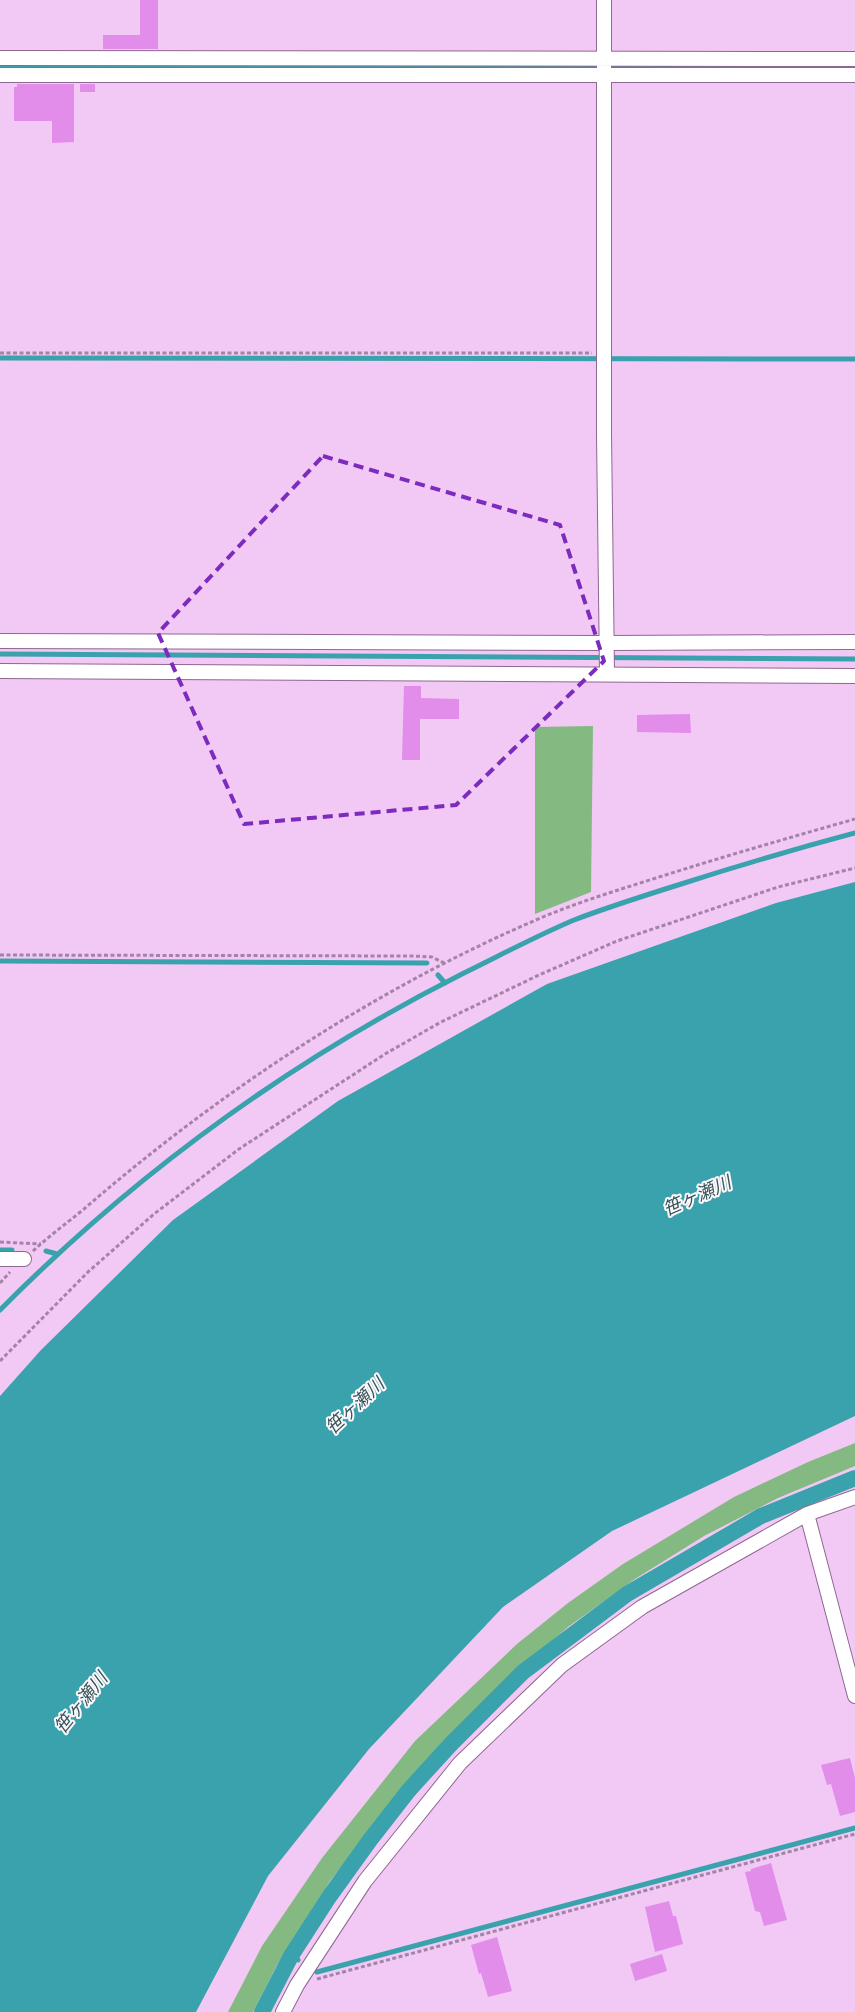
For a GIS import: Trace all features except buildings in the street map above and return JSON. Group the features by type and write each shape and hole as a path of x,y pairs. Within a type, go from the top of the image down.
{"street":[{"path":"604,0 606,658"},
{"path":"0,58 604,67 855,75"},
{"path":"0,75 604,67 855,59"},
{"path":"0,640 606,658 855,676"},
{"path":"0,671 532,674 606,658 855,642"},
{"path":"0,1259 24,1259"},
{"path":"284,2012 297,1985 365,1881 460,1763 562,1665 642,1607 807,1514 855,1497"},
{"path":"807,1514 855,1696"}],"path":[{"path":"0,353 604,357"},
{"path":"0,1283 24,1259 110,1186 219,1102 309,1041 444,963 535,920 593,897 746,849 855,819"},
{"path":"0,1361 88,1272 154,1214 239,1149 384,1054 441,1022 539,975 617,941 778,887 855,868"},
{"path":"0,955 413,956 432,957 444,963"},
{"path":"297,1985 855,1834"}],"highlighted area":[{"path":"323,456 560,525 604,661 456,805 244,824 158,633"}],"shaded area":[{"path":"593,726 591,892 535,914 535,727"},
{"path":"855,1443 855,1466 778,1498 704,1536 635,1579 568,1627 512,1676 413,1776 330,1881 277,1965 253,2012 228,2012 262,1946 322,1858 415,1741 517,1644 568,1603 623,1564 734,1497 808,1462"}],"water":[{"name":"笹ヶ瀬川","path":"855,882 855,1416 612,1531 503,1607 369,1749 268,1876 196,2012 0,2012 0,1396 41,1350 173,1220 338,1101 547,984 776,903"}],"waterway":[{"path":"0,66 855,67"},
{"path":"0,358 855,359"},
{"path":"0,654 855,659"},
{"path":"0,1310 105,1212 161,1166 276,1082 398,1008 462,974 574,920 722,871 855,833"},
{"path":"0,961 427,963"},
{"path":"438,975 445,983"},
{"path":"0,1250 12,1250"},
{"path":"46,1251 57,1254"},
{"path":"262,2012 291,1956 329,1897 370,1840 409,1790 451,1744 523,1672 627,1594 761,1516 855,1478"},
{"path":"317,1972 855,1828"},
{"path":"291,1956 298,1960"}]}
